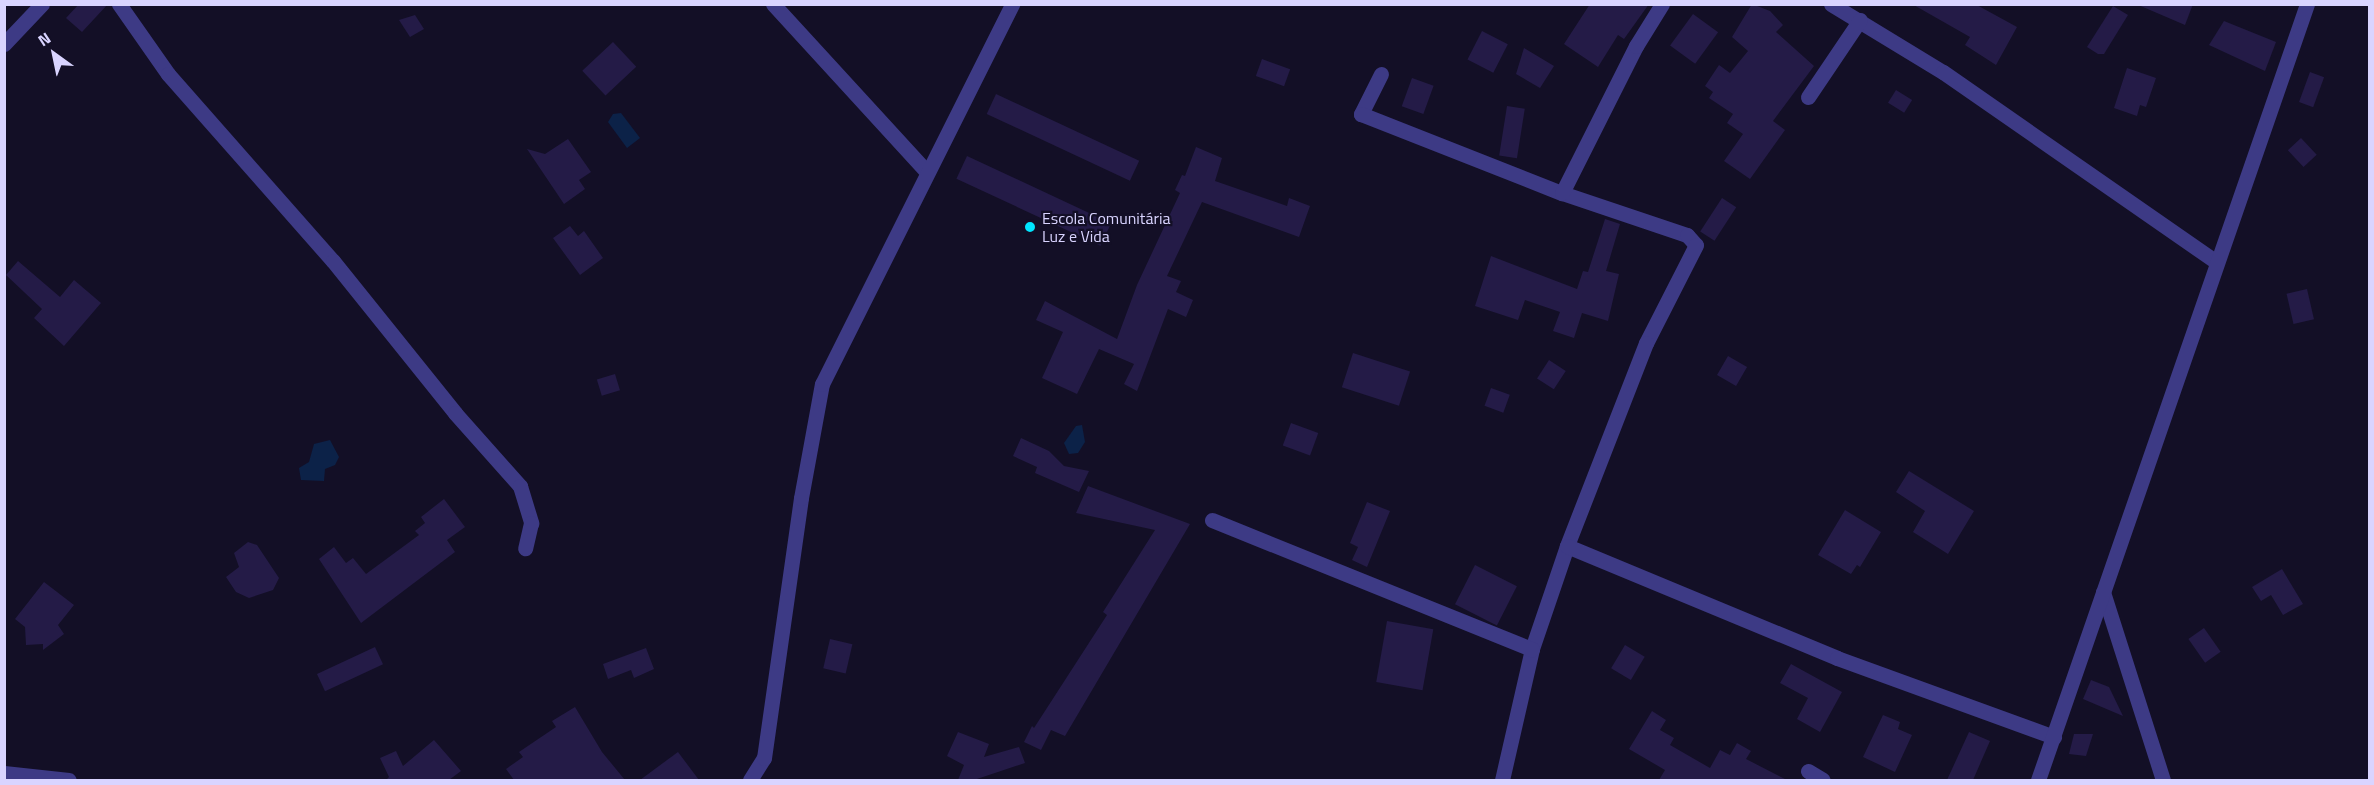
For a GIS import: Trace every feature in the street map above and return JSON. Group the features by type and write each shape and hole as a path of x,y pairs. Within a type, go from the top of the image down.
{"street":[{"path":"4,44 42,4"},
{"path":"119,4 168,74 333,261 455,414 520,486 531,523 525,548"},
{"path":"773,4 926,171"},
{"path":"750,780 764,758 801,498 822,384 926,171 1012,4"},
{"path":"1562,193 1636,46 1662,4"},
{"path":"1832,4 1943,72 2215,261"},
{"path":"2038,780 2215,261 2307,4"},
{"path":"1808,97 1860,20"},
{"path":"1381,74 1361,114 1562,193 1686,235 1696,245 1646,343 1567,546 1532,649 1502,780"},
{"path":"1212,520 1532,649"},
{"path":"1567,546 1837,658 2054,737"},
{"path":"2103,592 2163,780"},
{"path":"1808,771 1823,780"},
{"path":"4,772 69,780"}],"water":[{"path":"621,113 640,138 627,148 608,122 613,114"},
{"path":"1082,425 1085,442 1078,453 1069,454 1064,443 1076,426"},
{"path":"330,440 339,457 335,465 325,469 324,481 301,480 299,468 309,462 314,444"}],"building":[{"path":"79,4 108,4 82,32 66,18"},
{"path":"1590,4 1649,4 1624,39 1618,35 1598,67 1564,44"},
{"path":"1752,4 1770,11 1783,25 1776,32 1814,66 1773,121 1785,130 1750,179 1724,161 1743,134 1727,123 1733,114 1709,98 1713,92 1705,86 1719,65 1730,73 1748,51 1732,37"},
{"path":"1912,4 1975,4 2017,27 1996,65 1965,45 1970,37"},
{"path":"2136,4 2193,4 2185,25"},
{"path":"2113,6 2128,15 2104,54 2098,54 2087,47"},
{"path":"1693,14 1718,32 1695,64 1670,46"},
{"path":"415,15 424,29 410,37 399,20"},
{"path":"2224,21 2276,42 2265,71 2209,45"},
{"path":"1482,31 1508,44 1493,73 1467,60"},
{"path":"613,42 636,67 605,96 582,71"},
{"path":"1524,48 1554,66 1540,88 1516,74"},
{"path":"1262,59 1290,69 1284,86 1256,76"},
{"path":"2127,68 2156,78 2146,107 2140,105 2137,116 2114,108"},
{"path":"2310,72 2324,77 2313,107 2299,102"},
{"path":"1412,78 1434,86 1423,114 1402,106"},
{"path":"1896,90 1912,100 1904,113 1888,103"},
{"path":"996,94 1139,161 1130,181 987,114"},
{"path":"1507,106 1525,109 1517,158 1499,155"},
{"path":"2301,138 2317,155 2304,167 2288,150"},
{"path":"568,139 591,172 579,180 585,189 564,204 527,149 545,154"},
{"path":"1196,147 1222,158 1215,181 1287,206 1289,198 1310,206 1299,237 1202,202 1167,276 1181,281 1176,292 1193,300 1186,317 1168,309 1137,391 1124,384 1134,364 1099,349 1077,394 1042,378 1063,332 1036,320 1045,301 1117,339 1137,285 1180,193 1175,190 1182,175 1185,176"},
{"path":"967,156 1111,223 1101,246 956,179"},
{"path":"1722,198 1736,207 1714,241 1700,232"},
{"path":"1605,219 1620,224 1606,271 1619,274 1608,321 1582,313 1574,338 1553,331 1560,312 1525,300 1518,320 1475,306 1491,256 1577,289 1583,271 1588,272"},
{"path":"570,226 578,236 584,231 603,258 580,275 553,238"},
{"path":"18,261 60,297 74,280 101,303 64,346 34,318 42,309 6,275"},
{"path":"2307,289 2314,319 2294,324 2287,294"},
{"path":"1353,353 1410,372 1399,406 1342,387"},
{"path":"1728,356 1747,367 1736,386 1717,375"},
{"path":"1549,360 1566,371 1554,389 1537,378"},
{"path":"615,374 620,390 602,396 597,380"},
{"path":"1491,388 1510,395 1503,413 1485,406"},
{"path":"1291,423 1318,433 1310,455 1283,446"},
{"path":"1021,438 1049,451 1064,466 1089,471 1079,492 1035,473 1037,467 1013,456"},
{"path":"1909,471 1974,511 1948,554 1913,532 1925,511 1896,492"},
{"path":"1088,486 1190,524 1065,736 1051,730 1041,750 1024,742 1032,726 1034,728 1107,615 1103,612 1155,530 1076,513"},
{"path":"444,499 465,527 447,540 455,552 361,623 319,559 334,547 346,563 353,558 366,574 419,535 415,531 425,523 421,517"},
{"path":"1367,502 1390,511 1367,567 1352,560 1358,547 1350,543"},
{"path":"1845,510 1881,532 1860,567 1857,565 1851,574 1818,555"},
{"path":"248,542 257,545 279,578 273,590 249,598 236,592 226,577 239,567 234,553"},
{"path":"1475,565 1517,586 1497,626 1455,604"},
{"path":"2282,569 2303,604 2283,615 2271,595 2261,601 2252,587"},
{"path":"44,582 74,605 58,625 64,634 43,650 43,644 26,645 25,627 15,619"},
{"path":"1387,621 1433,629 1423,690 1376,682"},
{"path":"2204,628 2221,652 2205,663 2188,639"},
{"path":"830,639 852,644 846,673 823,668"},
{"path":"1625,645 1645,657 1631,680 1611,668"},
{"path":"375,647 383,664 325,691 317,674"},
{"path":"646,648 654,669 634,678 631,670 608,679 603,664"},
{"path":"1791,664 1842,692 1820,732 1797,719 1808,698 1780,683"},
{"path":"2091,680 2109,687 2123,716 2083,699"},
{"path":"575,707 602,752 625,780 514,780 506,769 523,757 519,752 556,727 552,721"},
{"path":"1652,711 1666,720 1660,730 1674,738 1670,745 1710,768 1720,750 1730,755 1737,743 1751,751 1746,759 1787,780 1659,780 1665,770 1629,749"},
{"path":"1883,715 1900,722 1898,729 1912,735 1895,772 1863,757"},
{"path":"958,732 989,744 984,757 1019,747 1025,763 974,780 958,780 964,765 947,756"},
{"path":"1969,732 1990,741 1973,780 1947,780"},
{"path":"2074,734 2093,734 2086,756 2069,754"},
{"path":"434,740 461,771 449,780 386,780 389,777 380,758 396,751 403,766"},
{"path":"678,752 699,780 640,780 663,763"}],"place":[{"name":"Escola Comunitária Luz e Vida","path":"1030,227"}]}
